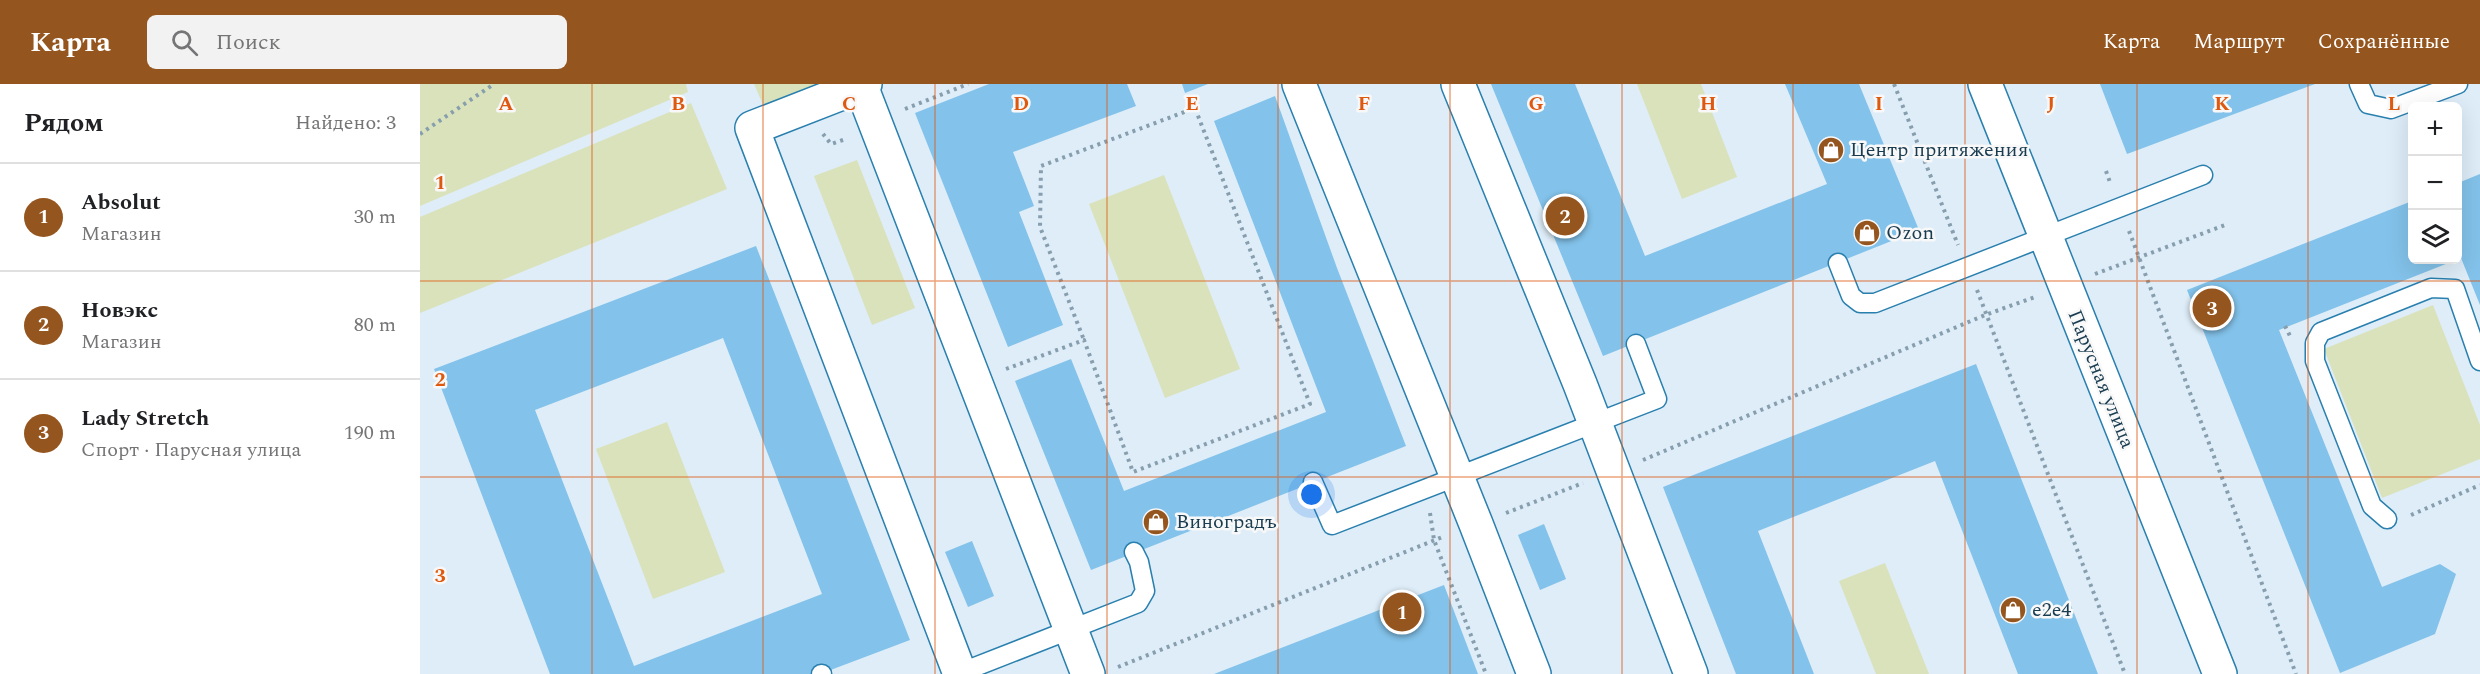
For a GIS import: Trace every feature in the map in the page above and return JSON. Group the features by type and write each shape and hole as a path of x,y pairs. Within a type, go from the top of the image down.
{"street":[{"path":"1299,84 1534,674"},
{"path":"1458,84 1595,424 1691,674"},
{"name":"Парусная улица","path":"1985,84 2220,674"},
{"path":"959,674 752,128 863,85 1070,629 1098,672"}],"lane":[{"path":"2360,84 2368,104 2391,109 2458,84"},
{"path":"1838,263 1851,296 1860,303 1875,303 2203,175"},
{"path":"2387,519 2372,506 2315,361 2315,343 2321,332 2431,288 2455,289 2480,362"},
{"path":"1313,482 1332,525 1657,399 1636,344"},
{"path":"959,674 1138,603 1145,591 1139,562 1134,552"}],"path":[{"path":"420,134 494,84"},
{"path":"1894,84 1953,235 1969,266 1985,315 2125,674"},
{"path":"1195,108 1310,404 1133,472 1084,340 1040,227 1041,166 1195,108"},
{"path":"2121,207 2138,258 2296,674"},
{"path":"1098,672 1613,472 1985,315 2225,225"},
{"path":"999,371 1084,340"},
{"path":"2387,519 2402,519 2480,485"},
{"path":"1426,488 1434,540 1486,674"}],"green space":[{"path":"420,84 686,84 688,92 420,206"},
{"path":"754,84 825,84 765,109"},
{"path":"1637,84 1701,84 1737,177 1682,199"},
{"path":"691,103 727,189 420,313 420,217"},
{"path":"857,160 915,308 872,325 814,176"},
{"path":"1164,175 1240,369 1165,398 1089,204"},
{"path":"2433,305 2480,425 2480,459 2382,498 2324,349"},
{"path":"667,422 725,572 653,599 596,449"},
{"path":"1885,563 1929,674 1876,674 1839,581"}],"building":[{"path":"989,84 1127,84 1136,106 1013,152 1034,206 1019,212 1063,325 1008,347 915,113"},
{"path":"1182,84 1208,84 1185,93"},
{"path":"1491,84 1575,84 1645,256 1827,184 1785,84 1859,84 1919,230 1603,356"},
{"path":"2100,84 2315,84 2127,154"},
{"path":"1275,96 1337,268 1406,446 1091,570 1015,381 1071,359 1124,491 1326,412 1214,121"},
{"path":"2480,174 2480,305 2462,260 2462,181"},
{"path":"2408,203 2408,264 2446,264 2279,330 2382,587 2440,564 2456,574 2435,634 2340,673 2187,290"},
{"path":"756,246 910,640 820,674 550,674 434,369","holes":["723,338 822,594 634,666 535,410"]},
{"path":"1976,364 2098,674 2018,674 1935,461 1758,531 1814,674 1736,674 1663,487"},
{"path":"1544,524 1566,579 1540,590 1518,535"},
{"path":"972,541 994,596 968,607 945,552"},
{"path":"1444,585 1478,674 1214,674"}],"place":[{"name":"Центр притяжения","path":"1831,150"},
{"name":"Новэкс","path":"1565,216"},
{"name":"Ozon","path":"1867,233"},
{"name":"Lady Stretch","path":"2212,308"},
{"name":"Виноградъ","path":"1156,522"},
{"name":"е2е4","path":"2013,610"},
{"name":"Absolut","path":"1402,612"}]}
